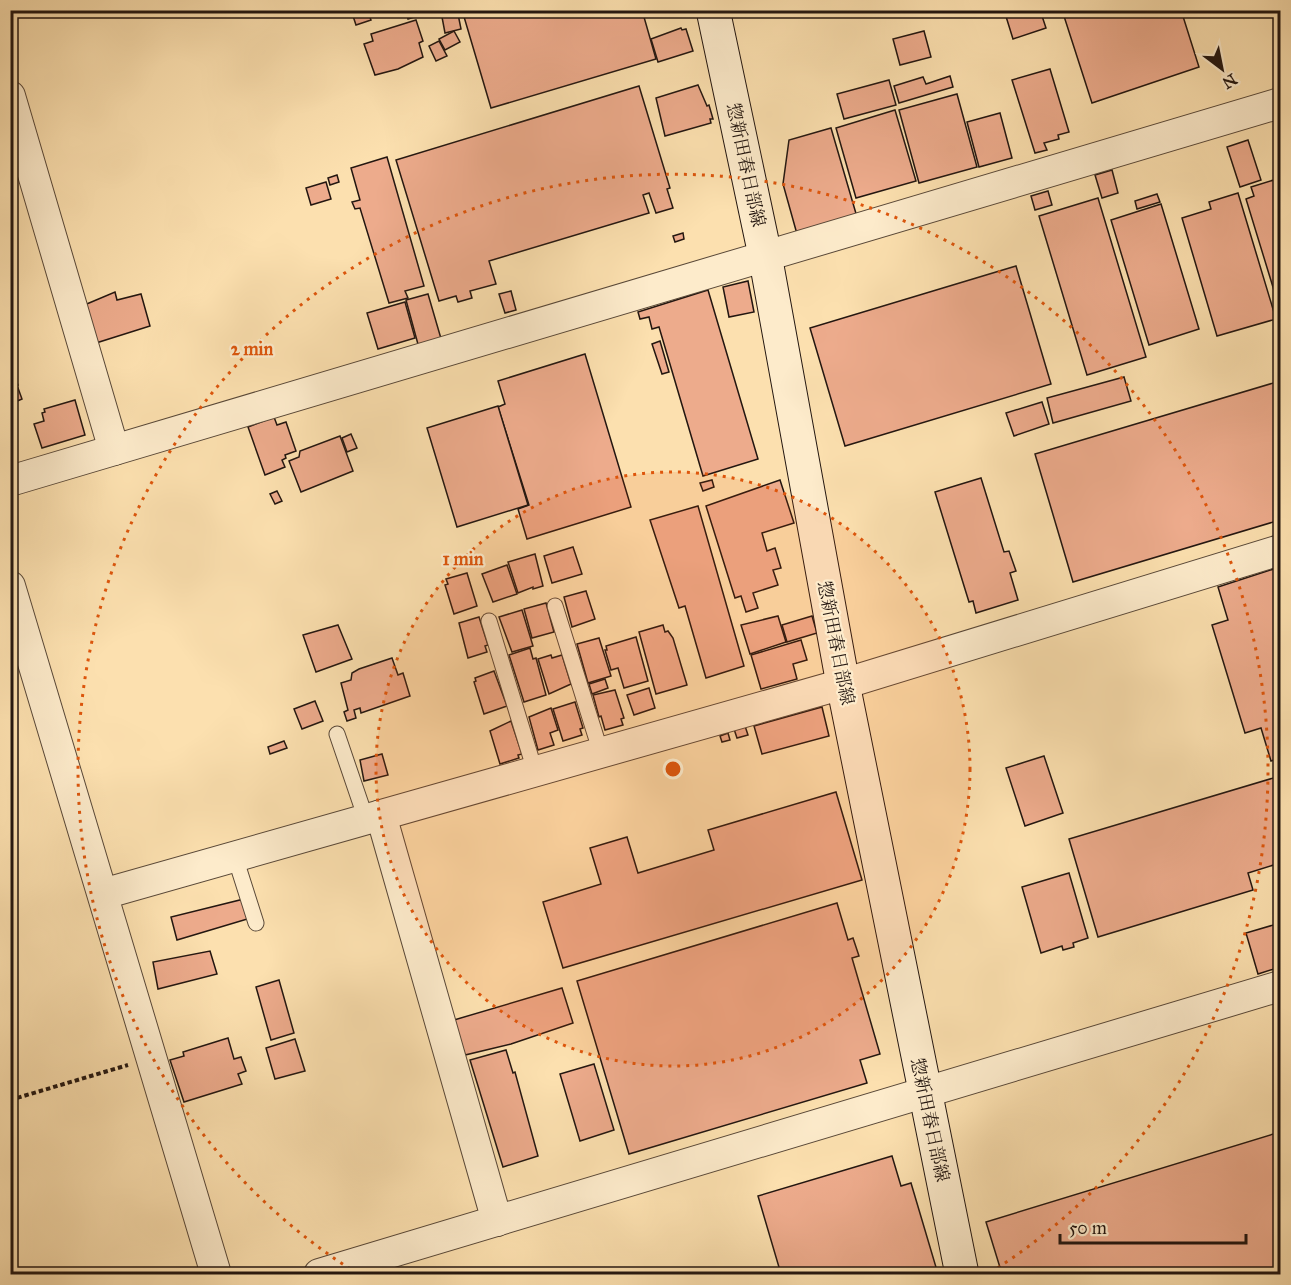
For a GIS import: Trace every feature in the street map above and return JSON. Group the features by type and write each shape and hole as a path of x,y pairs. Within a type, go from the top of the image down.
{"main road":[{"name":"惣新田春日部線","path":"713,10 765,255 843,684 962,1275"}],"street":[{"path":"10,96 114,450"},
{"path":"10,481 1281,103"},
{"path":"103,894 843,684 1281,550"},
{"path":"10,586 216,1275"},
{"path":"373,817 497,1221"},
{"path":"319,1275 924,1091 1281,986"}],"lane":[{"path":"555,606 601,753"},
{"path":"489,621 535,771"},
{"path":"336,734 373,817"},
{"path":"235,857 256,923"}],"path":[{"path":"10,1100 151,1058"}],"building":[{"path":"351,10 367,10 371,20 356,25"},
{"path":"405,10 436,10 408,19"},
{"path":"462,10 642,10 656,59 491,108"},
{"path":"1004,10 1040,10 1046,28 1013,39"},
{"path":"1062,10 1181,10 1199,67 1092,103"},
{"path":"458,14 461,29 445,33 442,17"},
{"path":"416,20 423,41 419,43 423,57 398,69 375,75 364,44 373,41 371,34"},
{"path":"681,28 686,29 693,51 658,62 651,39"},
{"path":"454,31 460,42 445,50 439,39"},
{"path":"924,31 931,57 900,65 893,39"},
{"path":"439,41 447,56 436,61 429,46"},
{"path":"1050,69 1069,132 1058,135 1059,139 1044,143 1047,150 1035,153 1012,80"},
{"path":"950,76 953,87 899,103 894,86 923,77 926,84"},
{"path":"889,80 896,105 844,119 837,94"},
{"path":"698,85 707,106 709,105 713,119 710,119 711,123 665,136 656,98"},
{"path":"639,86 670,188 667,189 673,208 656,213 649,193 643,195 649,213 489,261 496,284 470,291 472,298 458,302 456,296 439,301 396,160"},
{"path":"957,94 977,167 919,183 899,110"},
{"path":"895,110 916,181 856,198 836,128"},
{"path":"1000,113 1012,158 979,167 967,122"},
{"path":"831,128 857,217 797,234 783,184 789,140"},
{"path":"1248,140 1261,180 1240,187 1227,147"},
{"path":"387,157 424,286 405,291 408,298 389,303 360,208 355,209 352,202 360,200 351,168"},
{"path":"1112,170 1118,193 1102,198 1095,175"},
{"path":"337,175 339,182 330,185 328,178"},
{"path":"1280,178 1280,310 1246,199 1254,196 1251,187"},
{"path":"326,182 331,199 311,205 306,188"},
{"path":"1048,191 1052,205 1035,210 1031,196"},
{"path":"1238,193 1276,319 1217,336 1182,218 1211,209 1209,202"},
{"path":"1157,194 1160,202 1137,209 1135,201"},
{"path":"1098,198 1146,357 1087,375 1039,216"},
{"path":"1161,204 1199,329 1149,345 1111,220"},
{"path":"683,233 684,239 675,242 673,236"},
{"path":"1016,266 1051,384 845,446 810,328"},
{"path":"748,281 754,312 729,317 723,287"},
{"path":"708,290 758,459 703,476 659,327 652,329 649,317 640,319 638,312"},
{"path":"511,291 516,310 505,313 499,294"},
{"path":"115,292 117,300 141,294 150,326 96,343 82,306"},
{"path":"428,294 442,342 419,348 406,300"},
{"path":"405,302 415,338 378,349 367,313"},
{"path":"660,341 669,372 662,374 652,344"},
{"path":"585,354 631,507 527,539 518,509 529,505 498,407 505,404 498,381"},
{"path":"14,375 18,385 10,388 10,376"},
{"path":"1124,377 1131,401 1053,423 1047,398"},
{"path":"1280,381 1280,520 1073,582 1035,454"},
{"path":"18,388 22,399 15,402 11,391"},
{"path":"75,400 85,435 42,448 34,424 44,421 42,413 45,412 44,409"},
{"path":"1042,402 1049,424 1014,436 1006,413"},
{"path":"498,406 528,505 457,527 427,428"},
{"path":"274,417 277,425 286,422 296,451 285,455 286,458 282,460 285,467 265,475 248,427"},
{"path":"351,434 357,448 347,452 342,438"},
{"path":"340,436 353,471 301,492 289,461 299,457 300,451"},
{"path":"981,478 1004,552 1009,551 1016,571 1010,573 1018,600 976,613 973,601 969,602 935,492"},
{"path":"712,480 714,487 703,491 700,483"},
{"path":"780,480 794,523 762,533 767,551 775,548 781,568 773,570 778,585 753,593 758,608 746,612 741,596 735,598 706,506"},
{"path":"277,491 282,501 275,504 270,494"},
{"path":"698,506 744,666 706,678 685,606 679,608 650,520"},
{"path":"573,547 582,574 552,583 544,556"},
{"path":"535,554 543,586 518,593 508,562"},
{"path":"507,565 517,594 493,602 482,574"},
{"path":"1280,567 1280,758 1271,761 1261,728 1245,733 1212,625 1228,620 1218,587"},
{"path":"467,573 477,606 454,614 445,585 448,584 446,579"},
{"path":"586,591 595,619 572,627 564,597"},
{"path":"546,603 554,632 532,638 524,609"},
{"path":"522,610 533,646 512,652 499,617"},
{"path":"778,616 786,642 750,654 741,625"},
{"path":"812,616 817,633 787,642 782,625"},
{"path":"479,617 488,645 485,646 487,652 468,658 459,623"},
{"path":"338,625 352,659 316,672 303,635"},
{"path":"663,625 665,632 668,631 673,638 687,685 656,694 639,632"},
{"path":"636,637 648,681 624,688 618,668 611,670 605,650 607,650 606,646"},
{"path":"599,638 611,676 588,683 577,644"},
{"path":"801,640 807,660 793,664 797,679 761,689 751,655"},
{"path":"530,648 533,659 536,658 546,695 524,702 509,655"},
{"path":"551,655 552,658 562,655 571,684 549,694 538,659"},
{"path":"392,658 398,675 403,673 410,696 361,713 360,708 354,710 356,718 347,721 344,712 348,710 341,683 351,680 352,673 359,669"},
{"path":"494,671 507,706 484,714 474,682 475,678"},
{"path":"605,679 608,688 592,694 589,684"},
{"path":"649,688 655,708 634,715 627,695"},
{"path":"615,690 624,718 621,719 623,725 605,730 593,695"},
{"path":"315,701 323,721 302,729 294,709"},
{"path":"575,702 583,728 580,729 582,735 563,741 553,709"},
{"path":"822,707 829,736 762,754 754,726"},
{"path":"551,708 558,730 550,733 554,745 538,750 529,717"},
{"path":"511,721 522,754 518,755 519,758 500,764 490,731"},
{"path":"745,726 748,735 737,738 734,729"},
{"path":"728,733 730,740 722,742 720,736"},
{"path":"284,741 287,748 270,754 268,747"},
{"path":"382,754 388,775 364,781 360,760"},
{"path":"1044,756 1063,813 1025,826 1006,768"},
{"path":"1280,776 1280,863 1248,873 1253,890 1098,937 1069,839"},
{"path":"836,792 862,880 563,968 543,902 601,884 590,848 627,837 638,873 714,850 708,830"},
{"path":"1069,873 1088,938 1073,943 1074,947 1063,950 1062,946 1041,953 1022,887"},
{"path":"248,898 254,917 177,940 171,917"},
{"path":"837,903 848,940 853,938 859,956 852,958 880,1054 860,1060 867,1083 629,1154 577,981"},
{"path":"1280,923 1280,967 1258,974 1246,933"},
{"path":"210,951 217,974 158,989 153,962"},
{"path":"279,980 294,1033 271,1040 256,987"},
{"path":"562,988 573,1023 511,1044 465,1055 454,1020"},
{"path":"228,1038 234,1059 241,1057 246,1071 238,1074 242,1084 184,1102 170,1060 184,1056 183,1052"},
{"path":"295,1039 305,1071 275,1079 266,1048"},
{"path":"506,1050 513,1073 515,1072 538,1156 503,1167 470,1060"},
{"path":"594,1064 614,1130 580,1141 560,1074"},
{"path":"1280,1132 1280,1274 1002,1274 986,1222"},
{"path":"892,1156 901,1186 911,1183 938,1274 781,1274 758,1196"}]}
